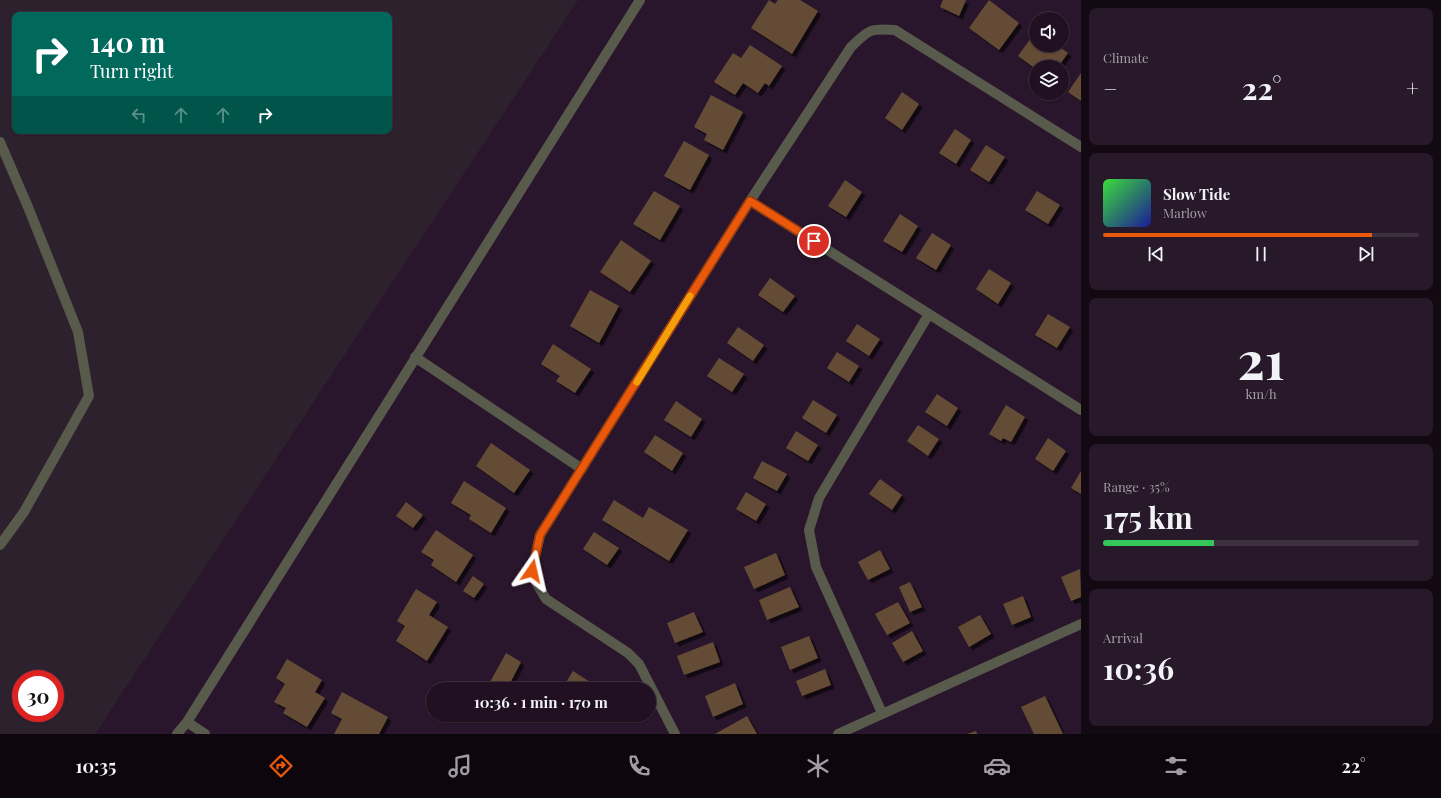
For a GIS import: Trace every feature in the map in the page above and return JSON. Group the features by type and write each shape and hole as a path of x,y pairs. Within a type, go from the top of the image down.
{"street":[{"path":"177,734 187,722 640,0"},
{"path":"675,734 640,664 628,653 546,599 537,584 532,571 540,535 750,201 851,47 867,32 877,28 895,30 1081,147"},
{"path":"0,142 28,207 78,332 89,396 24,512 0,545"},
{"path":"750,201 1081,410"},
{"path":"882,713 816,567 809,530 819,498 929,314"},
{"path":"415,358 582,469"},
{"path":"838,734 1081,624"},
{"path":"187,722 205,734"}],"shaded area":[{"path":"0,0 578,0 95,734 0,734"}],"building":[{"path":"769,0 775,4 778,0 800,0 818,11 792,54 751,28"},
{"path":"943,0 966,0 959,16 940,7"},
{"path":"989,0 1019,23 999,50 969,28"},
{"path":"1029,41 1029,52 1068,53 1063,60 1029,60 1029,64 1018,56"},
{"path":"750,45 782,66 769,86 765,83 758,93 743,83 735,95 714,82 733,53 741,58"},
{"path":"1081,73 1081,101 1069,93"},
{"path":"902,92 919,104 902,130 885,118"},
{"path":"711,95 743,112 723,150 704,140 707,134 694,127"},
{"path":"955,129 971,140 956,164 939,153"},
{"path":"684,141 709,155 690,190 664,176"},
{"path":"986,145 1005,157 989,182 970,170"},
{"path":"845,180 862,192 846,217 828,206"},
{"path":"654,191 680,206 660,240 633,224"},
{"path":"1037,191 1060,205 1048,224 1025,210"},
{"path":"900,214 918,226 902,252 883,241"},
{"path":"932,233 951,245 936,270 916,258"},
{"path":"621,240 651,261 630,292 600,272"},
{"path":"989,269 1011,283 998,304 976,289"},
{"path":"770,278 795,296 783,312 758,295"},
{"path":"590,290 619,306 599,343 570,326"},
{"path":"1048,314 1070,327 1057,348 1035,335"},
{"path":"857,324 880,339 869,356 846,341"},
{"path":"738,327 764,345 753,361 727,343"},
{"path":"553,344 591,369 575,393 556,381 560,376 541,364"},
{"path":"837,352 859,366 849,382 827,368"},
{"path":"719,358 744,374 732,392 707,376"},
{"path":"937,394 958,408 947,426 925,412"},
{"path":"813,400 837,415 826,433 802,418"},
{"path":"676,401 702,419 691,437 664,420"},
{"path":"1006,405 1025,417 1011,442 1003,438 1001,441 989,434"},
{"path":"918,425 939,439 928,456 907,441"},
{"path":"796,431 818,445 808,461 786,448"},
{"path":"655,435 683,453 672,471 644,452"},
{"path":"1048,438 1066,451 1053,471 1035,459"},
{"path":"491,443 530,470 514,493 476,466"},
{"path":"762,461 787,474 777,491 753,478"},
{"path":"1081,471 1081,494 1071,488"},
{"path":"880,479 902,495 892,510 869,494"},
{"path":"464,481 506,508 491,533 469,519 471,515 451,503"},
{"path":"746,492 766,504 756,521 736,509"},
{"path":"614,500 643,518 649,507 688,530 669,561 602,520"},
{"path":"406,502 423,515 413,528 396,516"},
{"path":"436,530 473,555 456,582 431,565 434,560 421,552"},
{"path":"594,532 619,548 607,565 583,549"},
{"path":"880,550 890,569 868,580 858,562"},
{"path":"776,553 785,575 754,589 744,567"},
{"path":"1080,569 1081,597 1071,601 1061,577"},
{"path":"473,576 484,584 474,598 463,591"},
{"path":"910,582 922,607 910,612 899,587"},
{"path":"790,587 799,607 767,620 759,600"},
{"path":"416,589 437,602 429,615 448,627 427,661 396,641 405,626 397,621"},
{"path":"1023,596 1031,617 1012,625 1003,604"},
{"path":"898,602 910,623 887,635 875,614"},
{"path":"694,612 703,632 675,643 667,623"},
{"path":"980,615 991,634 969,647 958,627"},
{"path":"912,631 923,651 903,662 892,643"},
{"path":"809,636 818,658 790,670 781,647"},
{"path":"713,642 720,662 684,675 677,656"},
{"path":"506,653 521,662 511,682 490,682"},
{"path":"287,659 322,680 315,692 325,698 307,727 283,713 286,708 274,702 285,684 276,678"},
{"path":"825,669 831,685 802,696 796,681"},
{"path":"573,671 590,682 566,682"},
{"path":"735,683 743,704 713,717 705,696"},
{"path":"342,692 388,717 379,734 334,734 342,719 331,713"},
{"path":"1045,696 1063,734 1034,734 1021,707"},
{"path":"747,716 757,734 715,734"},
{"path":"976,731 977,734 967,734"}],"slow traffic":[{"path":"637,382 690,296"}],"route":[{"path":"532,571 540,535 750,201 814,241"}]}
